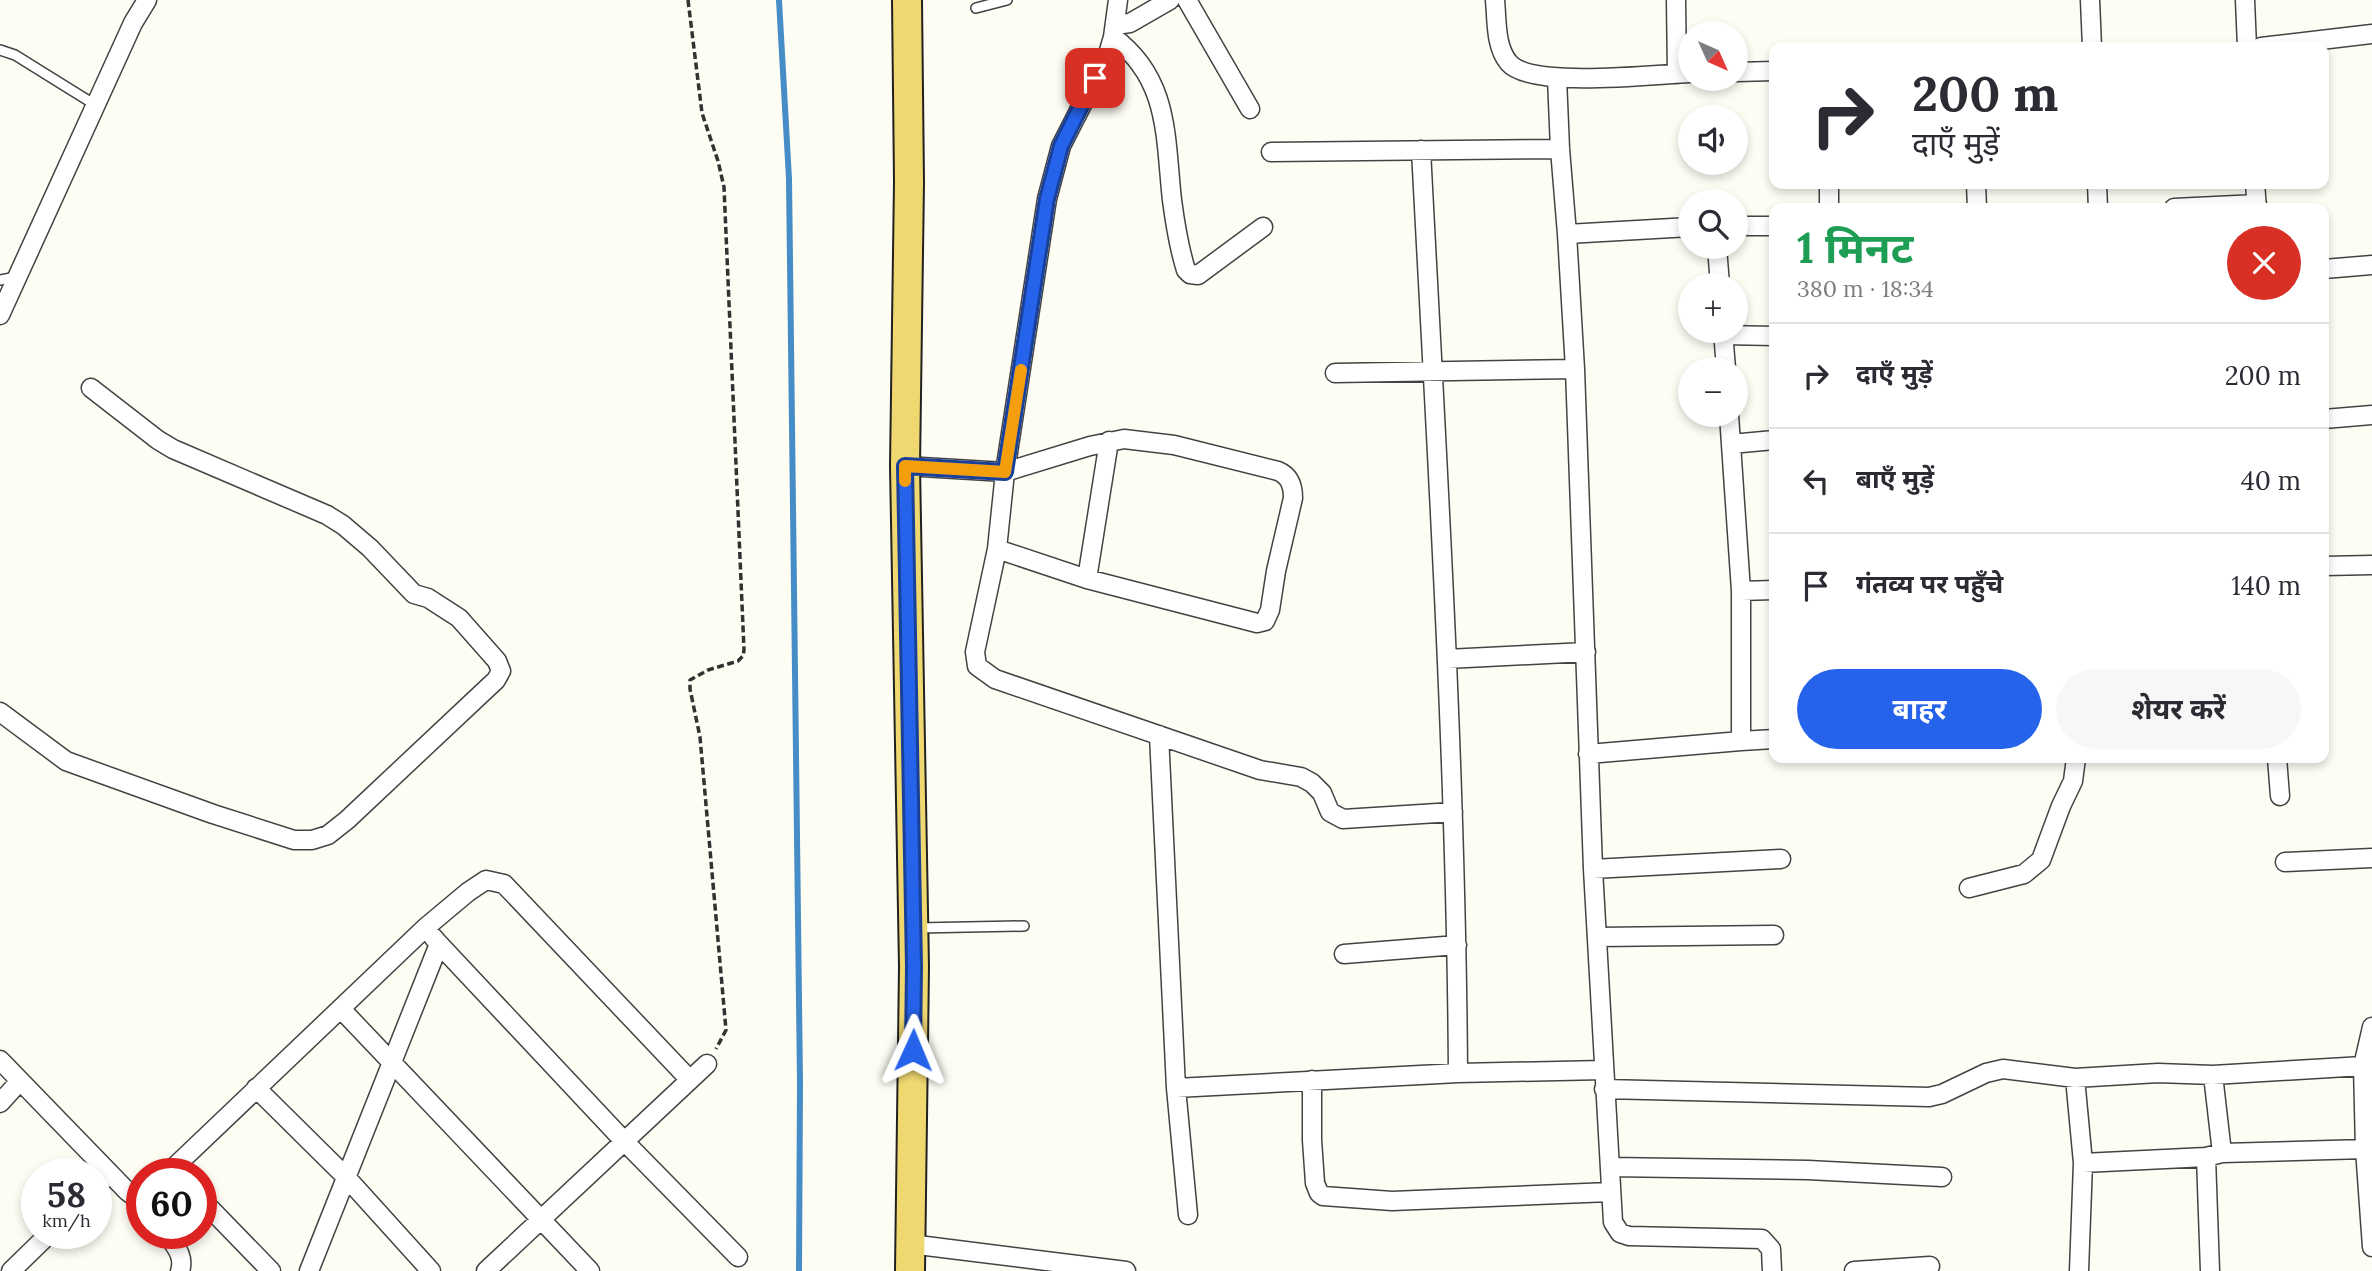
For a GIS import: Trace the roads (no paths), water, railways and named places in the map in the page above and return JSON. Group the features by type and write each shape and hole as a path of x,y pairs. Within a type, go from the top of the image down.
{"main road":[{"path":"907,0 909,182 905,466 914,928 910,1257"}],"street":[{"path":"0,315 133,23 147,0"},
{"path":"1118,0 1108,54 1061,146 1047,199 1005,472 997,549 975,652 977,666 995,679 1260,770 1301,777 1322,793 1330,812 1343,819 1452,812"},
{"path":"1114,31 1170,0"},
{"path":"1187,0 1250,109"},
{"path":"1495,0 1501,51 1513,66 1525,71 1557,78 1678,73"},
{"path":"1676,0 1678,21"},
{"path":"2090,0 2092,42"},
{"path":"2245,0 2248,42"},
{"path":"1114,31 1136,58 1160,102 1167,129 1172,202 1189,274 1198,275 1263,227"},
{"path":"2304,42 2372,34"},
{"path":"1748,72 1769,71"},
{"path":"1557,78 1575,369 1593,869 1613,1222 1620,1233 1629,1236 1762,1239 1771,1249 1772,1271"},
{"path":"1271,152 1560,149"},
{"path":"1421,150 1447,659 1457,945 1458,1073"},
{"path":"1748,226 1769,226"},
{"path":"1567,234 1678,228"},
{"path":"2329,269 2372,265"},
{"path":"1748,334 1769,336"},
{"path":"1335,373 1575,369"},
{"path":"0,712 66,761 213,814 294,840 312,840 328,835 348,820 496,680 500,671 497,661 459,618 428,598 414,594 370,548 343,525 327,515 173,449 91,388"},
{"path":"2329,419 2372,415"},
{"path":"1730,427 1741,591 1741,741"},
{"path":"905,466 1005,472 1124,439 1174,445 1278,471 1285,474 1293,488 1270,610 1265,621 1251,622 1087,579 997,549"},
{"path":"1731,444 1769,440"},
{"path":"1087,579 1109,441"},
{"path":"2329,566 2372,565"},
{"path":"1741,591 1769,590"},
{"path":"1447,659 1587,652"},
{"path":"1159,735 1176,1088 1188,1214"},
{"path":"1588,754 1769,739"},
{"path":"1969,888 2024,874 2040,860 2073,781 2075,763"},
{"path":"2277,763 2280,796"},
{"path":"2285,862 2372,858"},
{"path":"1593,869 1782,859"},
{"path":"187,1158 256,1088 425,928 486,880 504,884 690,1080"},
{"path":"425,928 624,1141 738,1257"},
{"path":"1597,937 1774,935"},
{"path":"309,1271 439,944"},
{"path":"1344,954 1457,945"},
{"path":"341,1009 590,1271"},
{"path":"2372,1027 2363,1066 2365,1149 2372,1247"},
{"path":"0,1060 94,1158"},
{"path":"486,1271 707,1064"},
{"path":"1604,1089 1929,1097 1942,1094 1986,1073 2003,1069 2075,1077 2158,1073 2213,1076 2363,1066"},
{"path":"1176,1088 1458,1073 1603,1070"},
{"path":"2210,1271 2214,1155 2213,1076"},
{"path":"2075,1077 2083,1163 2079,1271"},
{"path":"1312,1080 1315,1183 1324,1196 1392,1201 1610,1192"},
{"path":"0,1103 20,1081"},
{"path":"256,1088 346,1177 431,1271"},
{"path":"2083,1163 2365,1149"},
{"path":"1610,1167 1808,1170 1942,1177"},
{"path":"112,1177 126,1190"},
{"path":"217,1215 271,1271"},
{"path":"11,1271 34,1249"},
{"path":"177,1249 183,1263 180,1271"},
{"path":"910,1257 1126,1271"},
{"path":"1854,1271 1930,1266"}],"lane":[{"path":"976,8 1007,0"},
{"path":"0,50 15,55 97,106"},
{"path":"0,280 18,276"},
{"path":"914,928 1024,926"}],"waterway":[{"path":"779,0 789,179 800,1083 799,1271"}]}
